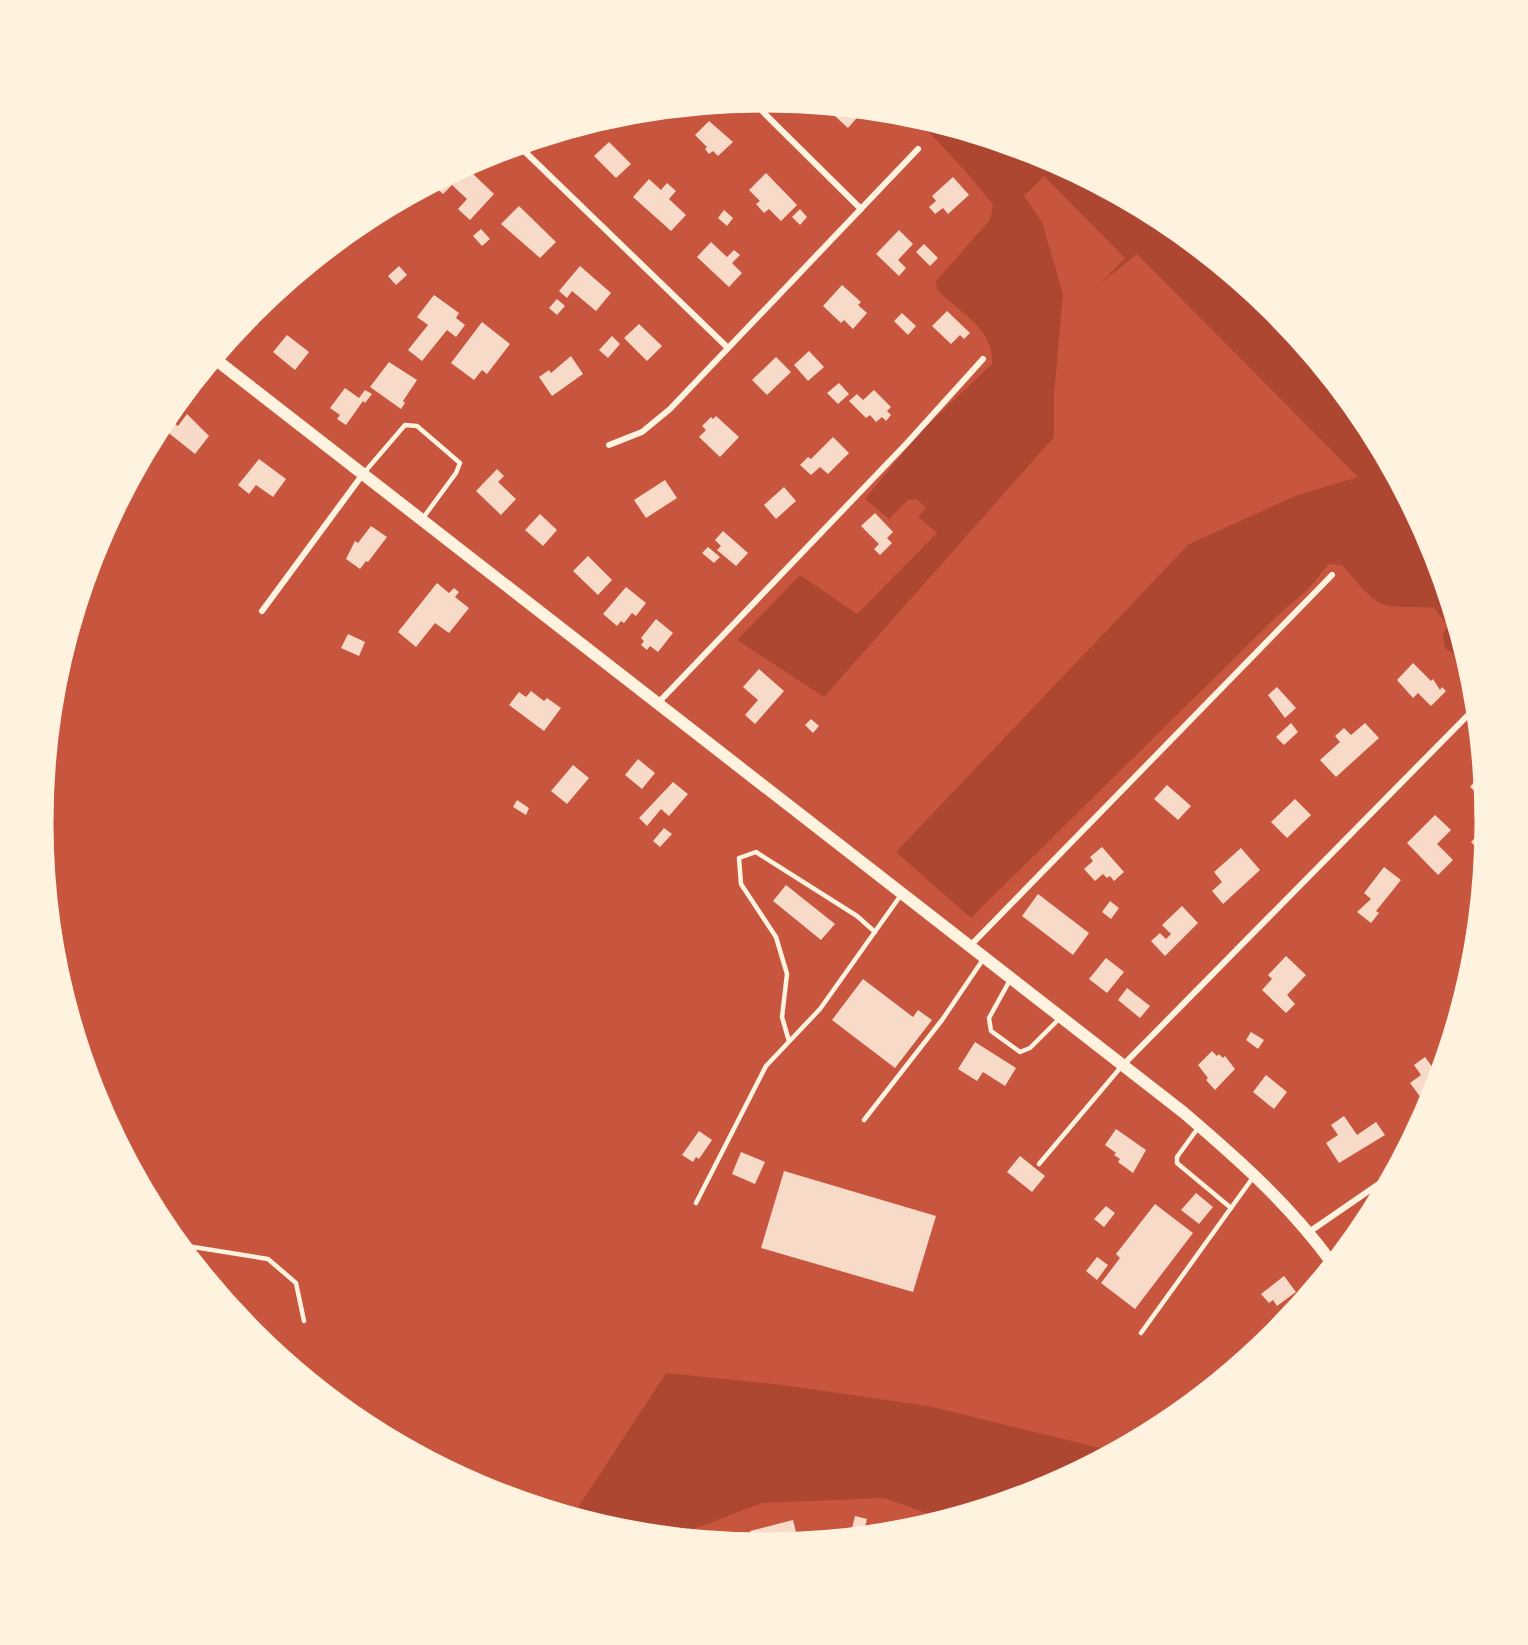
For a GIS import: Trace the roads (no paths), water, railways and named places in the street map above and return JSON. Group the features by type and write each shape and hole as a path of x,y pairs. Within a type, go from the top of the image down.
{"main road":[{"path":"221,363 903,892 1200,1126 1256,1173 1329,1255"}],"street":[{"path":"762,111 861,209"},
{"path":"609,445 656,423 918,149"},
{"path":"526,152 728,348"},
{"path":"658,703 907,443 983,358"},
{"path":"262,611 363,474"},
{"path":"970,945 1332,576"},
{"path":"1123,1065 1467,716"},
{"path":"1309,1232 1375,1187"}],"lane":[{"path":"363,474 405,424 417,426 460,464 422,520"},
{"path":"789,1041 782,1017 787,974 776,937 741,884 739,858 756,852 857,916 875,932"},
{"path":"696,1203 766,1066 820,1009 903,892"},
{"path":"864,1120 942,1020 985,956"},
{"path":"1012,977 990,1018 991,1031 1020,1052 1030,1048 1061,1016"},
{"path":"1039,1164 1105,1082 1123,1065"},
{"path":"1200,1126 1177,1157 1177,1163 1231,1208"},
{"path":"1141,1333 1256,1173"},
{"path":"193,1247 268,1259 296,1283 304,1321"}]}
